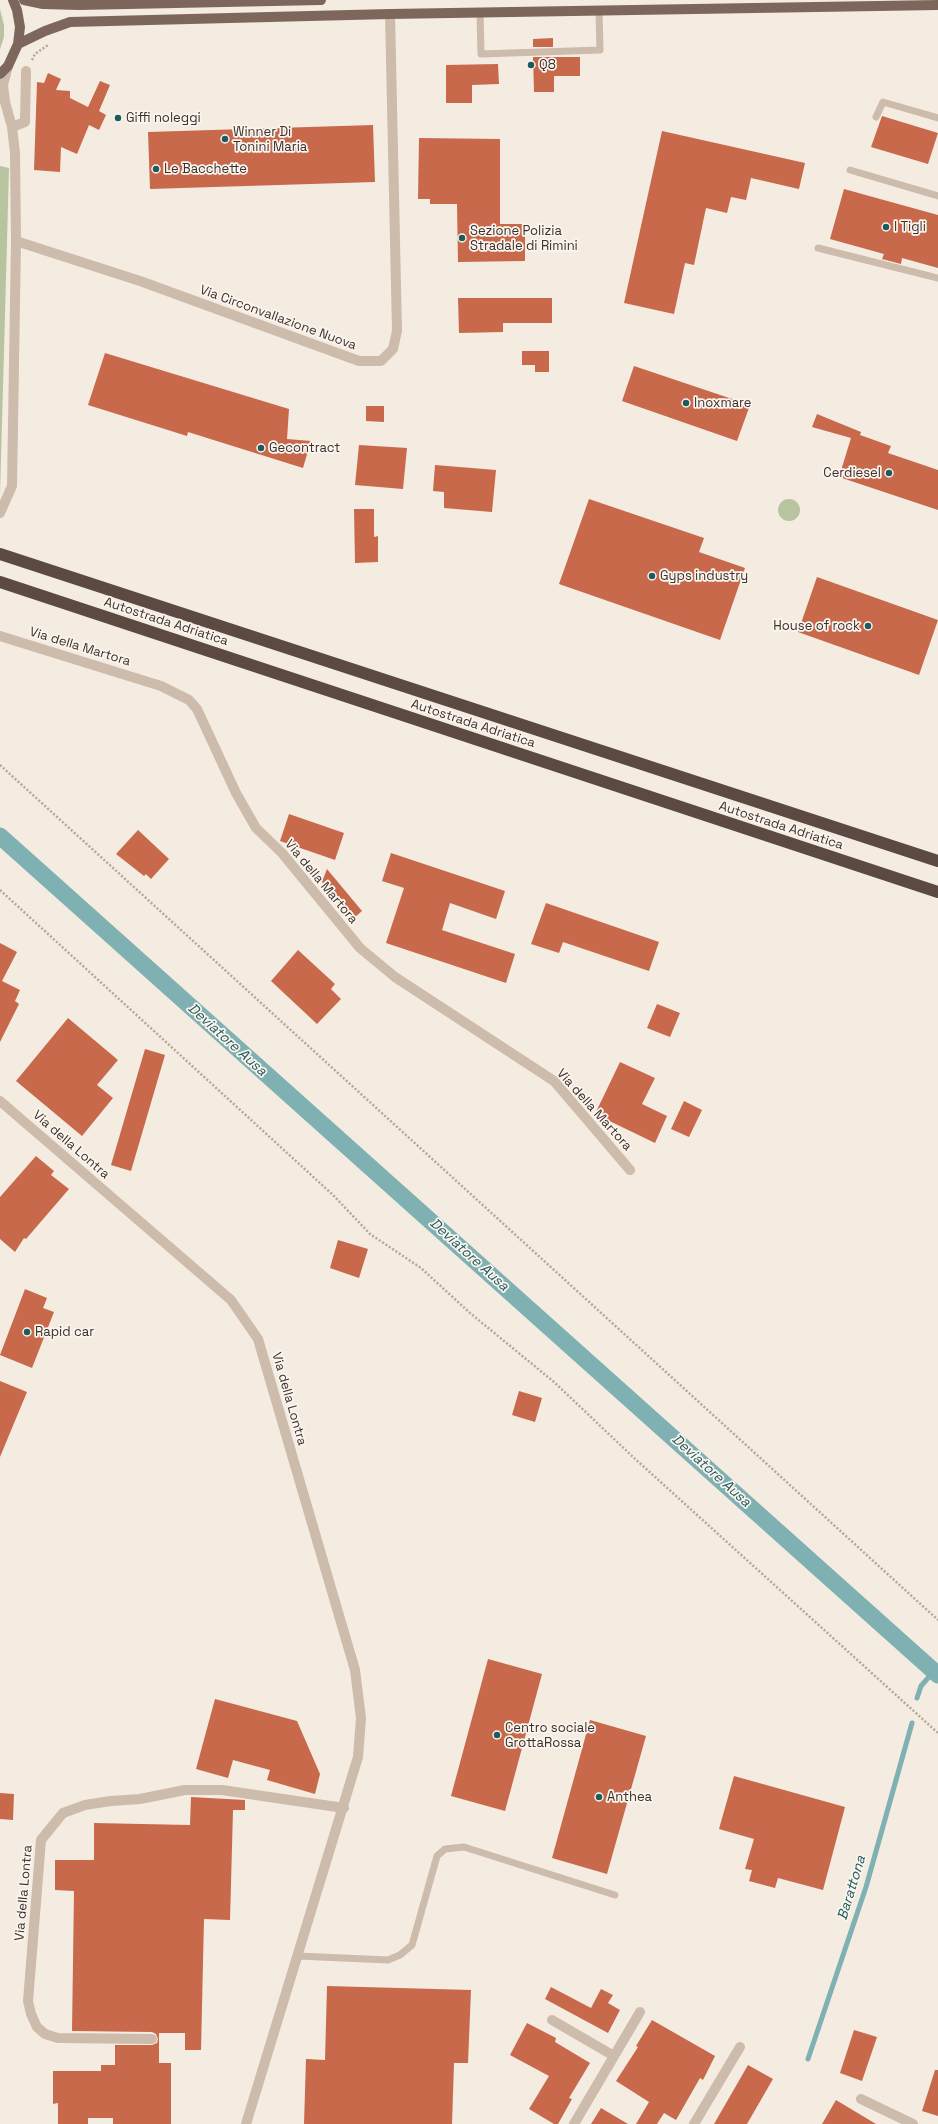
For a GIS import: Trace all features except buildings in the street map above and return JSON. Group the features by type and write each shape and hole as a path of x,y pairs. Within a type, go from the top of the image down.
{"highway":[{"name":"Autostrada Adriatica","path":"0,554 938,861"},
{"name":"Autostrada Adriatica","path":"0,582 938,892"}],"main road":[{"path":"0,74 8,66 18,44 20,27 18,10 13,0"},
{"path":"24,0 43,4 79,5 322,0"},
{"path":"18,44 45,31 70,22 390,14 938,5"}],"street":[{"name":"Via Circonvallazione Nuova","path":"16,241 140,281 359,361 381,361 393,349 397,331 390,14"},
{"path":"0,513 12,486 16,241 15,153 12,127 4,102 3,85 8,66"},
{"path":"12,127 25,122 26,71"},
{"name":"Via della Martora","path":"0,636 160,686 189,700 197,709 236,793 256,828 282,853 360,948 395,977 554,1081 630,1170"},
{"name":"Via della Lontra","path":"0,1101 231,1300 258,1339 355,1670 361,1718 358,1757 344,1808 246,2124"},
{"name":"Via della Lontra","path":"152,2038 58,2038 46,2034 37,2027 31,2014 28,2001 41,1840 63,1813 85,1805 140,1799 185,1790 222,1790 344,1808"},
{"path":"574,2124 640,2012"},
{"path":"552,2020 614,2056"},
{"path":"694,2124 740,2047"},
{"path":"861,2099 913,2124"}],"lane":[{"path":"480,13 481,54 600,50 599,11"},
{"path":"876,117 884,102 938,118"},
{"path":"850,170 938,196"},
{"path":"818,248 938,278"},
{"path":"298,1956 388,1960 400,1955 412,1945 437,1856 445,1849 464,1847 615,1895"}],"path":[{"path":"26,71 35,54 53,42"},
{"path":"0,765 938,1620"},
{"path":"0,890 327,1190 370,1234 421,1268 470,1313 554,1382 650,1473 938,1733"}],"green space":[{"path":"0,9 4,25 4,37 0,49"},
{"path":"0,166 9,168 0,496"},
{"path":"789,499 797,502 800,510 797,518 789,521 781,518 778,510 781,502"}],"waterway":[{"name":"Deviatore Ausa","path":"0,836 938,1675"},
{"name":"Barattona","path":"917,1698 921,1686 934,1671"},
{"name":"Barattona","path":"808,2059 866,1887 912,1723"}],"place":[{"name":"Q8","path":"531,65"},
{"name":"Giffi noleggi","path":"118,118"},
{"name":"Winner Di Tonini Maria","path":"225,139"},
{"name":"Le Bacchette","path":"156,169"},
{"name":"I Tigli","path":"886,227"},
{"name":"Sezione Polizia Stradale di Rimini","path":"462,238"},
{"name":"Inoxmare","path":"686,403"},
{"name":"Gecontract","path":"261,448"},
{"name":"Cerdiesel","path":"889,473"},
{"name":"Gyps industry","path":"652,576"},
{"name":"House of rock","path":"868,626"},
{"name":"Rapid car","path":"27,1332"},
{"name":"Centro sociale GrottaRossa","path":"497,1735"},
{"name":"Anthea","path":"599,1797"}]}
